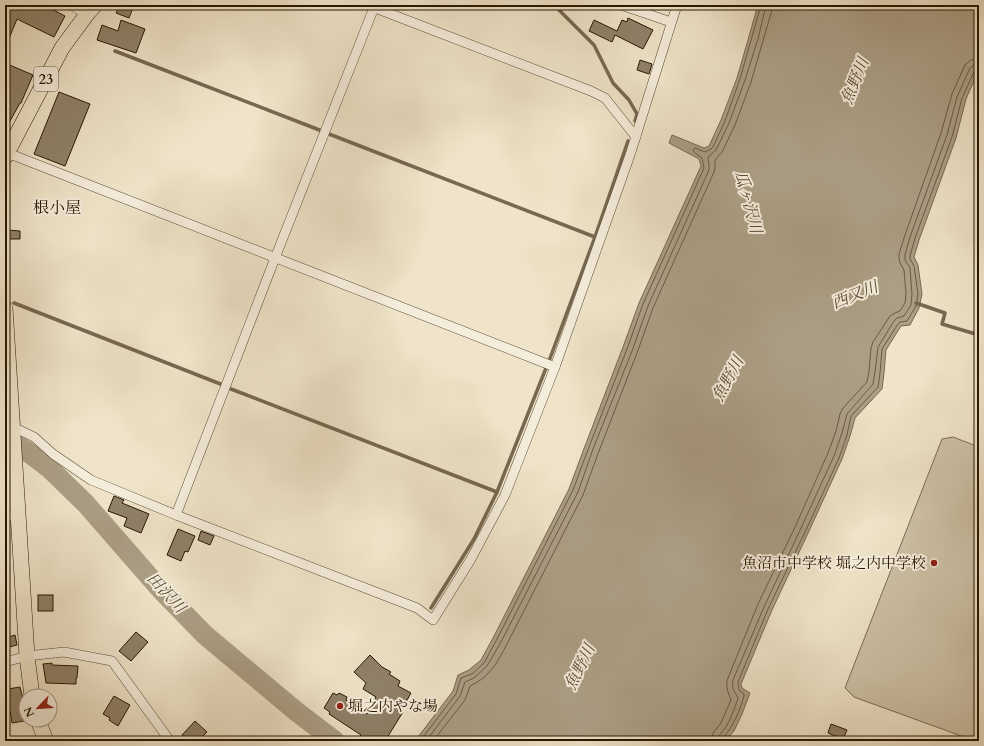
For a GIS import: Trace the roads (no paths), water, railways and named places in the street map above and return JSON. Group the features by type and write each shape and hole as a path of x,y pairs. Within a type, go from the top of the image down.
{"main road":[{"name":"23","path":"6,154 62,48 91,9"},
{"path":"5,308 13,430 14,466 11,516 31,688"},
{"path":"41,728 46,741"}],"street":[{"path":"71,5 91,9"},
{"path":"621,5 671,22"},
{"path":"13,430 34,437 53,454 91,480 176,515 417,608 433,620 472,560 505,495 555,367 636,137 676,5"},
{"path":"176,515 373,6 591,91 605,98 636,137"},
{"path":"6,154 555,367"},
{"path":"5,662 27,656 64,652 112,661 170,741"}],"water":[{"name":"魚野川","path":"758,5 979,5 979,69 966,99 956,138 914,257 918,265 922,294 919,308 910,325 901,326 886,350 882,389 855,418 842,459 772,610 741,684 742,688 750,693 742,714 734,731 725,741 415,741 453,691 458,675 469,670 481,660 569,489 639,303 701,166 699,159 669,143 672,135 704,148 709,146 737,78"}],"waterway":[{"name":"瓜ヶ沢川","path":"554,5 594,45 613,83 629,100 637,114 635,121"},
{"path":"115,51 322,131"},
{"path":"329,134 595,237"},
{"path":"549,361 595,237 628,141"},
{"path":"14,303 223,385"},
{"name":"西又川","path":"916,303 945,313 942,324 979,335"},
{"path":"431,608 474,539 497,492 546,368"},
{"path":"231,389 497,492"},
{"name":"田沢川","path":"5,438 25,450 49,468 86,504 161,590 205,635 297,712 335,741"}],"place":[{"name":"魚沼市中学校 堀之内中学校","path":"934,563"},
{"name":"堀之内やな場","path":"340,706"}],"district":[{"name":"根小屋","path":"57,208"}]}
